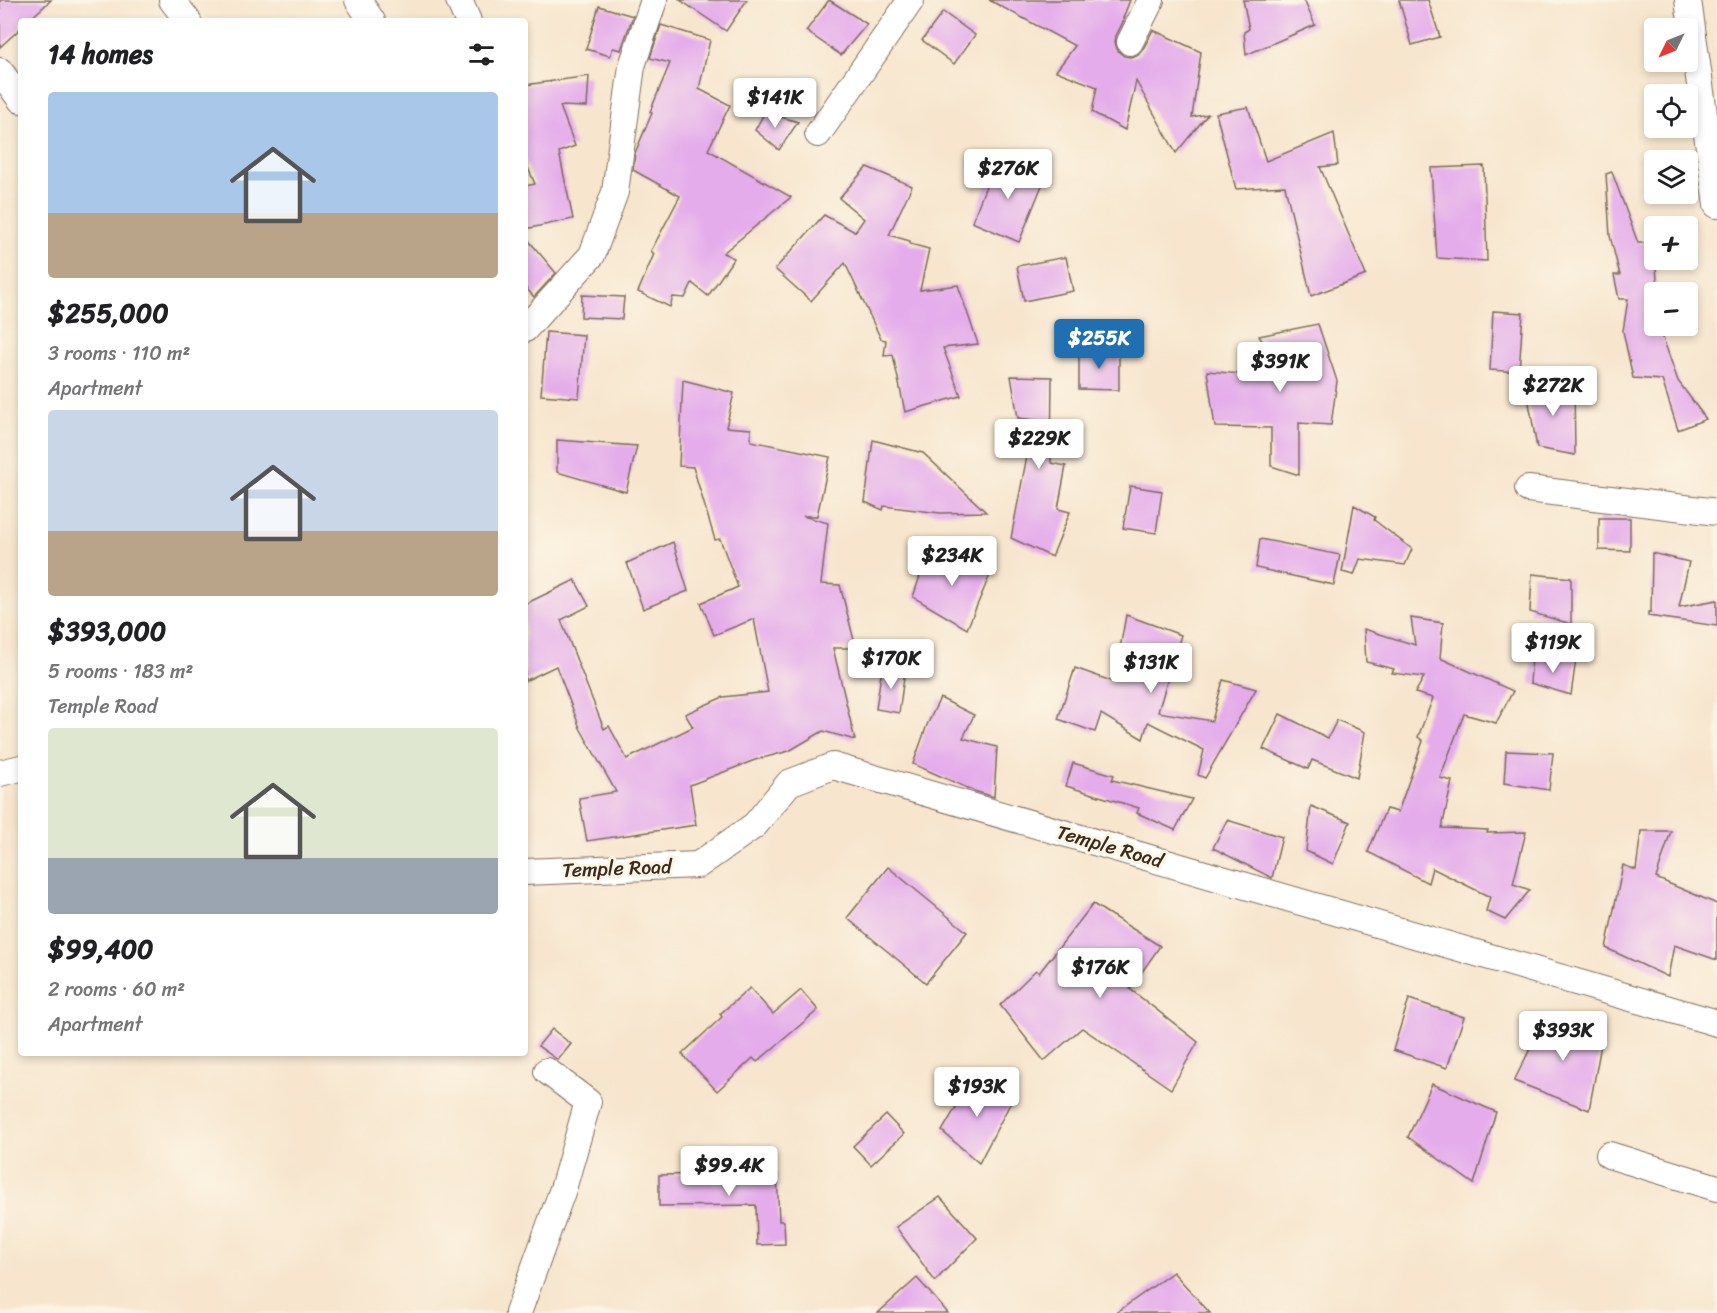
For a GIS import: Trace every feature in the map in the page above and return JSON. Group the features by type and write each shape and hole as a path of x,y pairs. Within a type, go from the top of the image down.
{"street":[{"path":"172,0 186,18"},
{"path":"358,0 370,18"},
{"path":"459,0 467,18"},
{"path":"528,326 592,255 615,192 632,66 654,0"},
{"path":"818,134 911,0"},
{"path":"1130,42 1151,0"},
{"path":"1688,0 1717,205"},
{"path":"0,71 18,96"},
{"path":"1528,489 1717,512"},
{"name":"Temple Road","path":"528,872 698,865 755,825 789,783 833,766 1717,1023"},
{"path":"0,773 18,769"},
{"path":"518,1313 563,1189 588,1102 547,1071"},
{"path":"1609,1155 1717,1188"}],"building":[{"path":"0,0 51,0 31,18 18,18 18,31 0,47"},
{"path":"680,0 747,0 726,31"},
{"path":"829,0 867,24 841,55 806,31"},
{"path":"989,0 1130,0 1123,18 1125,18 1116,36 1115,43 1118,51 1124,56 1138,55 1153,30 1201,52 1192,117 1208,114 1176,153 1136,81 1125,130 1092,112 1097,87 1056,71 1075,46"},
{"path":"1243,0 1304,0 1315,25 1246,55 1244,32 1249,29"},
{"path":"1399,0 1428,0 1440,37 1412,45"},
{"path":"599,6 633,16 621,50 613,48 610,56 586,49"},
{"path":"943,12 975,35 954,64 922,40"},
{"path":"661,25 710,40 699,89 730,105 708,150 791,197 723,253 734,258 708,296 692,283 685,298 673,297 670,307 638,292 654,254 651,251 680,196 633,170 635,153 670,63 650,58"},
{"path":"589,76 587,107 560,106 575,146 559,152 573,219 528,228 528,185 535,184 528,168 528,85"},
{"path":"1248,107 1266,161 1334,133 1338,165 1320,167 1366,275 1311,296 1285,186 1236,189 1216,113"},
{"path":"765,112 798,122 779,150 755,130"},
{"path":"996,160 1045,178 1019,242 972,222"},
{"path":"1484,166 1487,261 1437,258 1431,168"},
{"path":"867,167 912,186 889,235 929,249 920,290 958,285 978,344 943,348 961,396 905,412 893,355 884,356 886,340 881,339 845,263 811,301 775,269 824,215 855,232 864,219 839,198"},
{"path":"1612,172 1638,243 1644,243 1644,270 1656,270 1657,282 1644,282 1644,336 1662,336 1678,381 1706,419 1678,430 1662,380 1633,378 1623,331 1628,299 1619,299 1614,275 1620,275 1610,236 1606,174"},
{"path":"528,240 556,273 534,297 528,290"},
{"path":"1066,257 1073,291 1024,301 1017,266"},
{"path":"582,295 624,297 622,319 581,317"},
{"path":"1493,311 1523,313 1519,372 1490,370"},
{"path":"1318,324 1337,381 1331,425 1299,423 1299,475 1271,466 1271,428 1215,427 1207,371 1264,376 1263,373 1285,377 1259,336"},
{"path":"546,332 584,335 579,398 541,395"},
{"path":"1079,351 1119,352 1119,390 1079,389"},
{"path":"1011,376 1052,377 1051,463 1066,466 1058,509 1070,512 1052,557 1011,538 1034,420 1018,418"},
{"path":"683,380 734,393 726,427 751,429 751,441 830,457 817,516 803,516 828,523 821,584 840,585 856,648 833,648 855,740 823,731 789,751 755,760 690,785 696,825 587,841 579,798 616,792 580,728 556,666 528,680 528,603 575,580 589,606 561,620 604,729 609,726 627,759 693,727 685,714 723,697 768,692 754,619 714,635 701,603 738,587 720,539 715,540 693,467 679,466"},
{"path":"1574,384 1575,455 1537,448 1526,386"},
{"path":"557,440 637,446 626,492 557,472"},
{"path":"873,440 923,453 986,512 940,513 884,506 883,510 865,502"},
{"path":"1130,486 1162,491 1156,533 1123,528"},
{"path":"1354,505 1375,517 1374,520 1412,549 1405,565 1360,559 1354,575 1342,572"},
{"path":"1599,518 1630,518 1630,551 1599,550"},
{"path":"1260,539 1340,555 1334,585 1256,568"},
{"path":"673,542 688,591 643,609 627,563"},
{"path":"928,552 992,570 967,629 913,597"},
{"path":"1652,553 1689,562 1679,607 1717,600 1717,626 1648,616 1648,612 1651,612"},
{"path":"1532,574 1571,578 1571,624 1530,612"},
{"path":"1126,615 1181,635 1158,712 1212,721 1223,680 1256,689 1205,778 1198,775 1204,750 1148,722 1143,739 1101,714 1095,732 1058,719 1075,668 1114,682"},
{"path":"1411,618 1443,623 1440,658 1513,691 1496,723 1464,714 1440,778 1452,781 1442,828 1488,830 1487,833 1526,832 1513,884 1530,890 1505,920 1486,911 1490,897 1432,868 1428,883 1368,852 1386,809 1398,812 1423,741 1418,737 1433,698 1415,693 1424,677 1392,673 1394,669 1366,662 1364,629 1415,645"},
{"path":"1532,657 1576,659 1571,695 1530,683"},
{"path":"882,667 905,670 899,713 876,709"},
{"path":"940,698 974,715 963,738 997,747 994,797 974,791 913,764 927,725"},
{"path":"1280,714 1328,738 1337,720 1365,732 1357,778 1312,760 1308,769 1263,749"},
{"path":"1506,751 1553,753 1549,790 1504,783"},
{"path":"1073,763 1114,775 1112,780 1192,799 1175,830 1137,813 1139,808 1066,786"},
{"path":"1311,806 1350,822 1333,864 1306,851"},
{"path":"1227,820 1282,837 1272,878 1213,848"},
{"path":"1641,831 1671,831 1656,878 1717,904 1717,960 1674,945 1668,977 1606,948 1623,865 1636,870"},
{"path":"888,867 967,932 926,983 847,918"},
{"path":"1093,904 1160,946 1130,989 1198,1042 1171,1089 1082,1028 1044,1061 1000,1005 1036,970 1039,973"},
{"path":"750,988 773,1014 801,990 818,1010 757,1062 753,1058 717,1091 682,1054 722,1017 720,1014"},
{"path":"1409,999 1464,1017 1447,1068 1393,1050"},
{"path":"1546,1017 1603,1034 1589,1110 1514,1081"},
{"path":"552,1029 571,1044 558,1060 538,1046"},
{"path":"976,1073 1011,1102 979,1163 942,1131"},
{"path":"1432,1084 1496,1112 1474,1184 1408,1137"},
{"path":"886,1115 904,1134 871,1165 853,1146"},
{"path":"777,1173 779,1221 784,1221 785,1244 757,1245 756,1205 659,1206 659,1175"},
{"path":"940,1197 977,1238 935,1281 896,1227"},
{"path":"1173,1272 1210,1313 1116,1313"},
{"path":"917,1278 948,1313 878,1313"}]}
